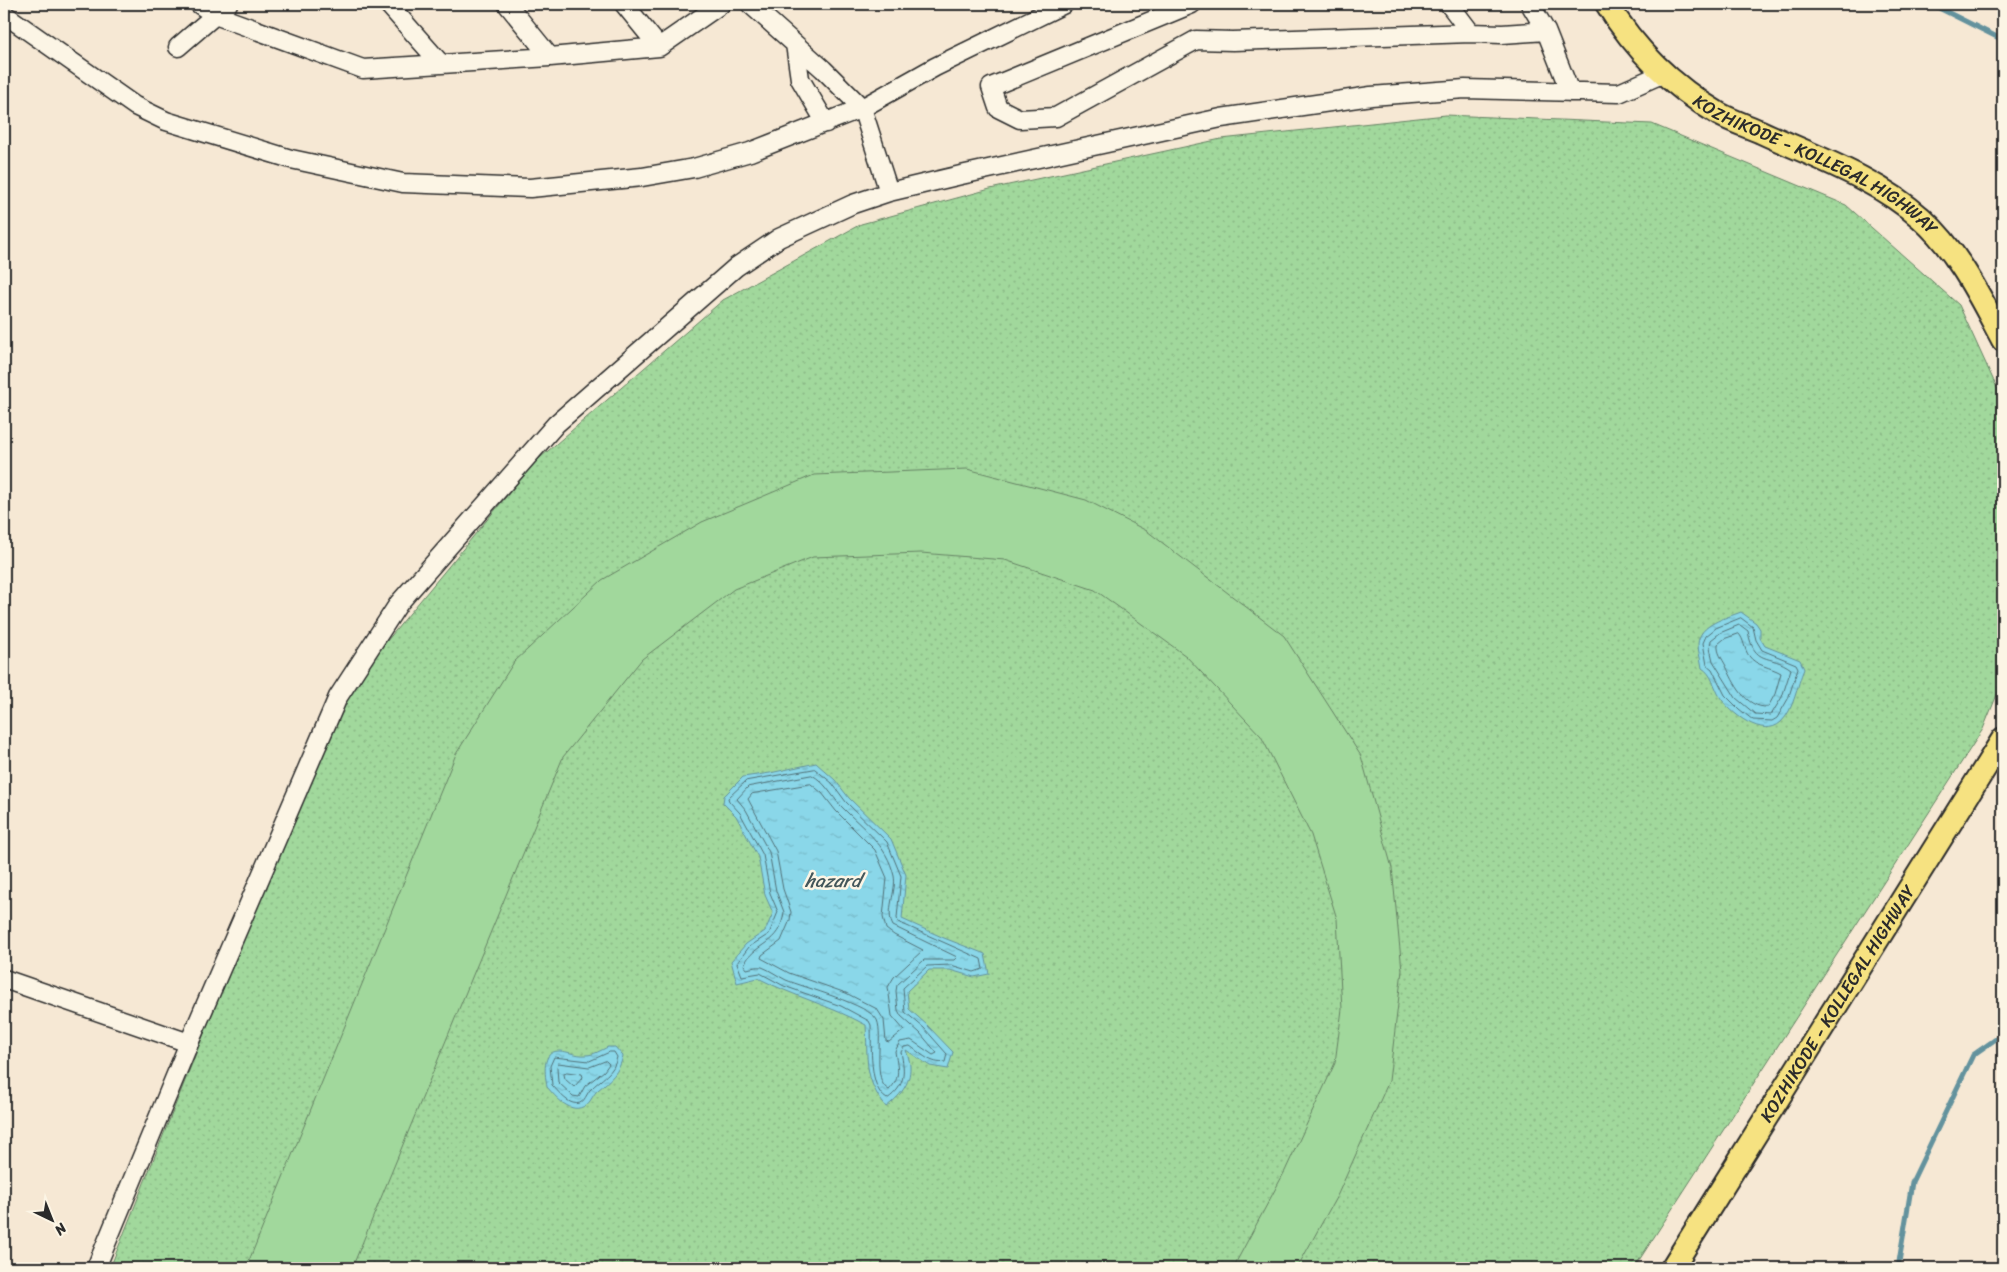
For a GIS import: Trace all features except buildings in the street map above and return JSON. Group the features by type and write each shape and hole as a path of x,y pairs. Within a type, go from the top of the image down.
{"main road":[{"name":"KOZHIKODE - KOLLEGAL HIGHWAY","path":"1606,4 1662,74 1720,114 1845,170 1888,194 1921,218 1953,252 2003,340"},
{"name":"KOZHIKODE - KOLLEGAL HIGHWAY","path":"1672,1268 2003,739"}],"street":[{"path":"199,4 222,9 363,69 550,57 660,47 721,4"},
{"path":"388,4 441,64"},
{"path":"507,4 550,57"},
{"path":"624,4 660,47"},
{"path":"750,4 823,69 862,108 889,192"},
{"path":"4,14 135,106 166,121 291,159 404,183 530,188 642,177 694,168 750,152 862,108 935,67 1064,4"},
{"path":"1192,4 991,87 998,108 1020,119 1056,117 1196,40 1233,41 1472,33 1502,34 1546,31"},
{"path":"1449,4 1472,33"},
{"path":"1530,4 1546,31 1570,92"},
{"path":"178,46 222,9"},
{"path":"795,44 800,78 826,123"},
{"path":"96,1268 189,1043 338,697 399,603 556,424 736,267 779,238 853,204 889,192 1221,118 1371,96 1465,89 1619,93 1662,74"},
{"path":"6,986 189,1043"}],"green space":[{"path":"1446,115 1652,124 1846,205 1959,305 2003,401 2003,680 1983,729 1634,1268 110,1268 292,814 353,682 534,463 723,300 861,224 990,189 1221,139"},
{"path":"967,469 1086,500 1147,531 1284,636 1361,756 1392,868 1402,970 1389,1081 1338,1194 1297,1268 1233,1268 1285,1171 1335,1063 1342,1009 1337,919 1311,835 1261,736 1186,656 1095,590 1005,560 921,553 813,557 734,589 642,659 563,757 352,1268 246,1268 456,754 514,662 602,580 702,522 814,475"}],"water":[{"path":"1741,612 1756,623 1760,629 1760,638 1765,646 1800,660 1804,669 1789,711 1781,722 1774,726 1765,728 1756,726 1731,710 1720,697 1711,677 1702,668 1698,644 1703,631 1721,619"},
{"name":"hazard","path":"816,763 835,780 849,798 891,839 906,875 902,919 985,954 989,974 974,977 950,970 929,970 907,991 909,1009 953,1052 948,1069 930,1066 906,1050 910,1064 909,1079 900,1094 886,1107 873,1087 870,1077 867,1058 866,1025 758,978 737,983 731,961 746,944 765,931 773,913 765,895 758,857 736,816 723,803 724,796 743,777"},
{"path":"608,1047 615,1047 623,1056 621,1062 614,1075 596,1092 586,1105 580,1108 569,1107 559,1100 547,1087 546,1064 549,1055 553,1052 562,1051 589,1055"}],"waterway":[{"path":"1931,4 2003,40"},
{"path":"1898,1268 1912,1182 1973,1055 2003,1034"}]}
